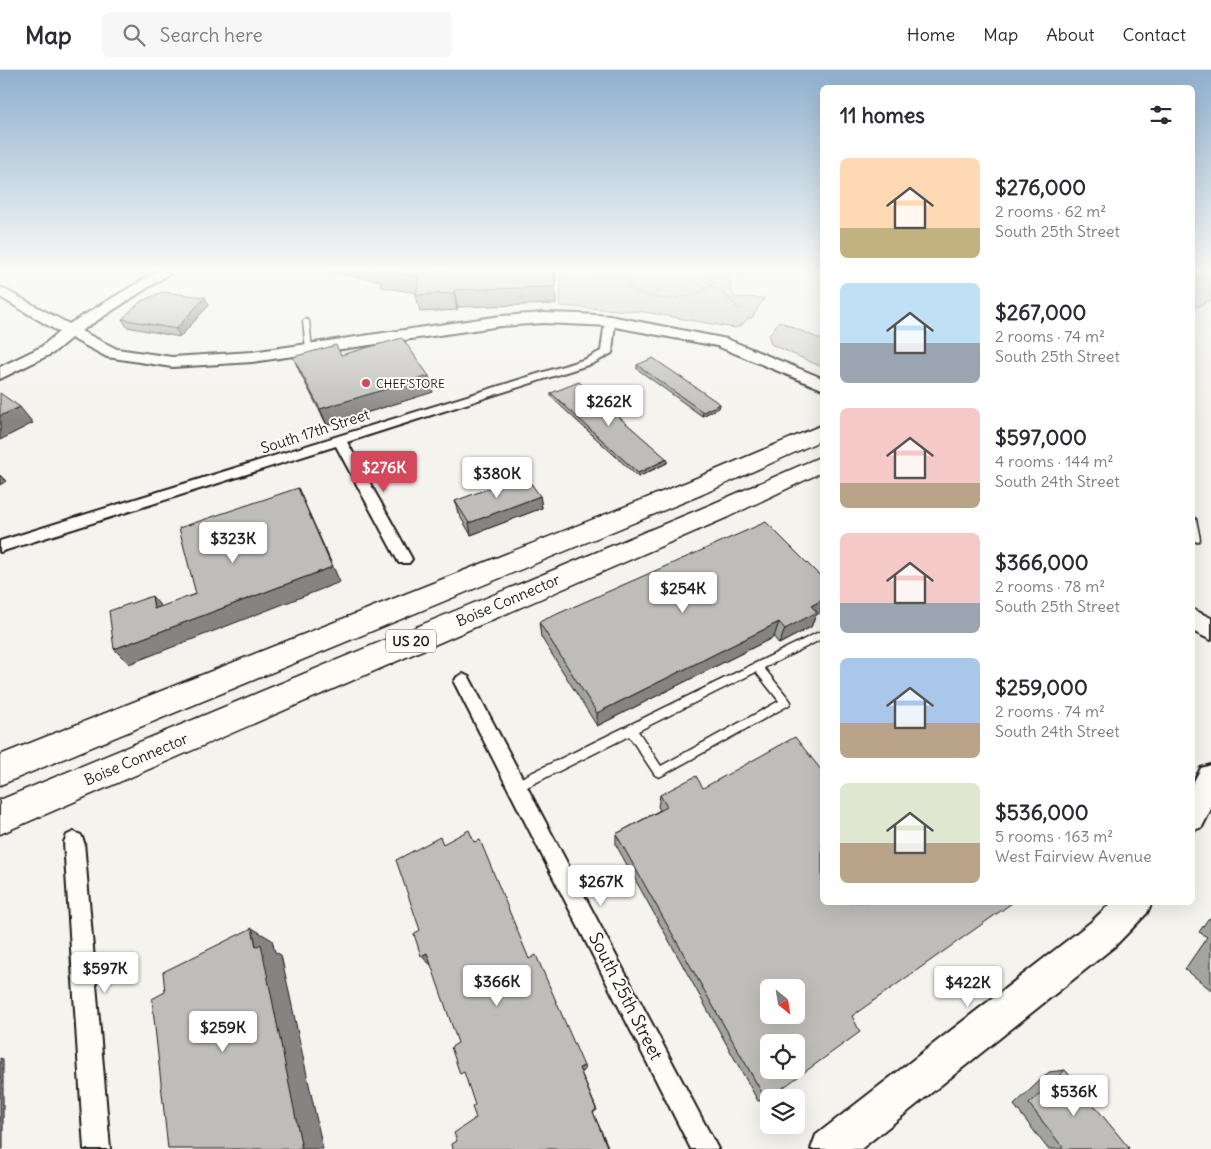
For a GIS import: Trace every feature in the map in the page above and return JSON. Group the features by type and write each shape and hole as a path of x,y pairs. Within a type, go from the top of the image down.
{"highway":[{"name":"US 20","path":"0,770 686,492 820,433"},
{"name":"Boise Connector","path":"0,817 719,511 820,464"},
{"path":"0,759 76,739"}],"main road":[{"path":"50,320 114,353 172,362 252,357 510,320"},
{"path":"0,374 47,350 69,331 86,320"},
{"path":"596,320 610,321 721,342 820,383"},
{"path":"0,360 34,342 69,331"},
{"path":"1195,620 1211,630"},
{"path":"1195,812 1211,778"},
{"path":"830,1149 1103,934 1133,905"}],"street":[{"name":"South 17th Street","path":"0,547 590,361 606,354 609,343 610,321"},
{"path":"339,440 404,559"},
{"name":"South 25th Street","path":"463,682 705,1149"},
{"path":"74,842 97,1149"}],"lane":[{"path":"306,321 308,349"},
{"path":"517,786 820,636"},
{"path":"631,730 659,772 786,702 758,667"}],"shaded area":[{"path":"692,320 746,320 742,325 735,328"},
{"path":"779,321 820,339 820,366 771,344 769,336"}],"building":[{"path":"129,320 184,320 176,329"},
{"name":"CHEF'STORE","path":"402,338 429,376 320,409 293,357 336,345 341,355"},
{"path":"653,358 720,404 703,412 637,365"},
{"path":"579,382 667,459 638,473 551,393"},
{"path":"0,393 20,407 0,416"},
{"path":"525,475 540,496 469,523 455,501"},
{"path":"298,488 332,567 114,649 109,611 152,596 154,609 196,594 179,528"},
{"path":"766,522 820,576 820,601 811,606 817,612 785,629 779,622 597,713 539,622"},
{"path":"795,737 820,768 820,905 1009,905 852,1016 860,1032 805,1072 805,1034 760,1034 760,1079 795,1079 781,1089 760,1089 616,834 667,807 660,795 696,776 703,788"},
{"path":"469,830 474,842 480,840 529,959 536,955 584,1066 579,1068 596,1109 593,1112 608,1149 453,1149 452,1144 457,1141 454,1133 476,1118 472,1107 475,1105 464,1072 460,1074 451,1047 458,1043 427,953 421,956 414,934 420,930 396,860 440,837 443,844"},
{"path":"252,928 256,947 261,944 302,1149 168,1149 152,999 165,992 163,972"},
{"path":"1065,1070 1128,1149 1064,1149 1029,1104"}],"place":[{"name":"CHEF'STORE","path":"366,383"}]}
